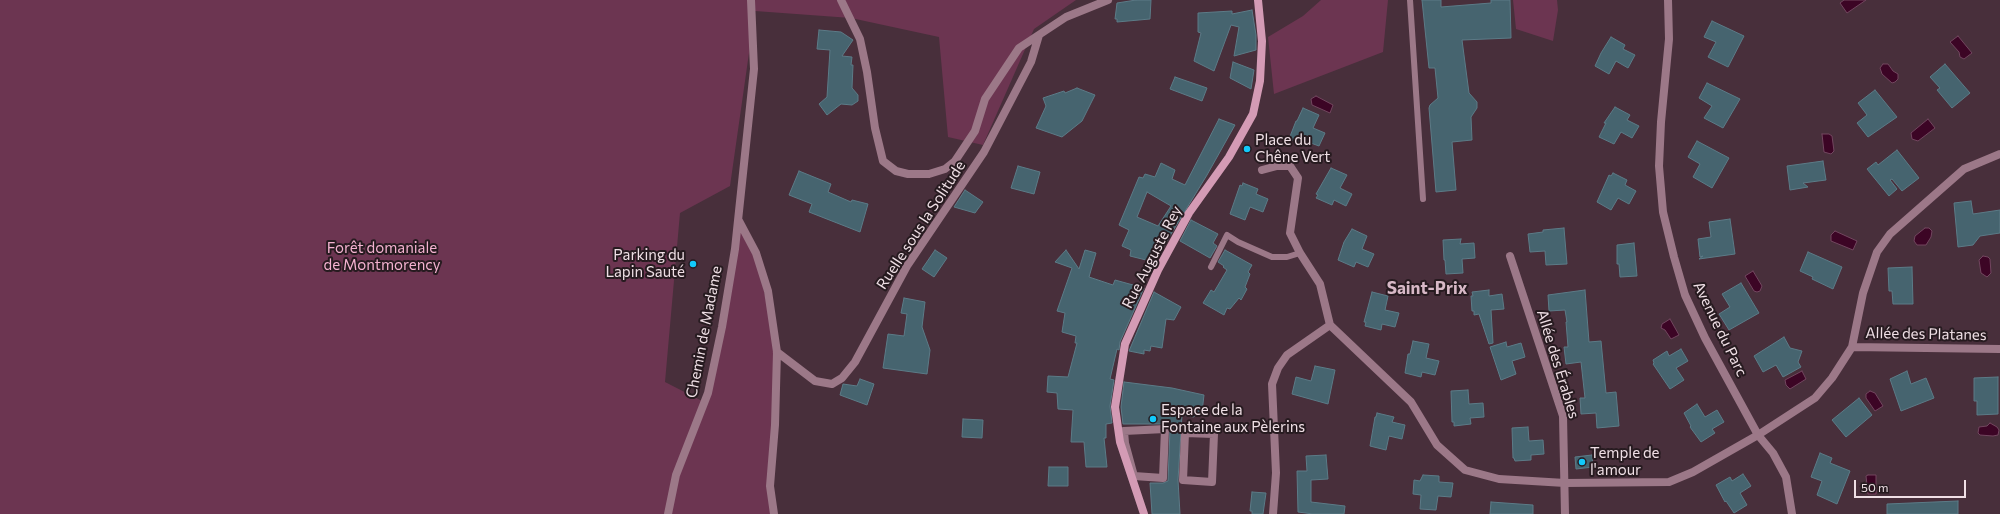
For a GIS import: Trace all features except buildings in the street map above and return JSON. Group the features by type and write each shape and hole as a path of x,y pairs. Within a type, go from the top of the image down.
{"street":[{"name":"Chemin de Madame","path":"668,514 676,475 708,393 722,327 739,221 754,69 751,0"},
{"path":"841,0 860,39 867,72 875,128 883,161 896,171 908,174 929,174 945,168 955,161 975,132 985,99 1019,48 1066,17 1108,0"},
{"name":"Rue Auguste Rey","path":"1144,514 1120,442 1115,407 1125,344 1158,270 1186,219 1229,157 1253,114 1260,81 1262,41 1258,0"},
{"name":"Avenue du Parc","path":"1668,0 1669,39 1660,122 1659,166 1663,212 1685,295 1705,338 1758,435 1773,453 1786,478 1792,514"},
{"name":"Ruelle sous la Solitude","path":"777,352 815,381 832,384 842,378 855,362 908,266 984,152 1031,62 1039,35"},
{"path":"1262,170 1277,166 1290,166 1298,178 1290,233 1300,253 1320,284 1330,325 1411,402 1437,445 1465,470 1499,479 1565,483 1669,482 1693,472 1758,435 1814,398 1832,378 1852,347 1863,294 1876,252 1890,234 1964,169 2000,154"},
{"path":"739,221 756,253 768,291 777,352 770,486 774,514"},
{"name":"Allée des Érables","path":"1510,256 1563,416 1565,514"},
{"path":"1273,514 1276,473 1272,384 1278,368 1287,354 1330,325"},
{"name":"Allée des Platanes","path":"1852,347 2000,349"},
{"path":"1165,430 1164,478 1134,476 1125,443 1124,431 1165,430"},
{"path":"1185,433 1214,434 1212,482 1183,480 1185,433"}],"lane":[{"path":"1410,0 1423,200"},
{"path":"1211,267 1227,235 1238,242 1272,257 1287,257 1300,253"}],"green space":[{"name":"Forêt domaniale de Montmorency","path":"0,0 1076,0 1034,29 983,145 948,137 939,37 851,18 755,11 730,186 680,213 665,382 706,403 739,221 756,253 777,352 770,486 774,514 0,514"},
{"path":"1321,0 1388,0 1383,52 1274,94 1268,37 1303,16"},
{"path":"1513,0 1557,0 1558,10 1553,41 1516,29"}],"shaded area":[{"path":"1844,0 1866,0 1847,13 1840,3"},
{"path":"1958,36 1972,53 1964,59 1960,57 1959,52 1950,42"},
{"path":"1883,64 1888,64 1893,71 1898,74 1898,79 1895,82 1892,83 1882,74 1880,68"},
{"path":"1316,96 1333,105 1330,113 1312,105 1311,99"},
{"path":"1928,119 1935,128 1918,141 1912,139 1911,133"},
{"path":"1822,134 1829,134 1832,136 1834,151 1831,154 1824,152"},
{"path":"1925,228 1929,228 1932,231 1931,237 1926,245 1917,245 1914,241 1915,236"},
{"path":"1835,231 1857,241 1853,250 1831,241 1831,235"},
{"path":"1983,256 1990,259 1991,273 1987,277 1981,273 1979,260"},
{"path":"1753,271 1762,286 1760,291 1757,292 1754,291 1745,276"},
{"path":"1670,319 1679,335 1671,339 1665,330 1661,328 1662,324"},
{"path":"1802,371 1806,379 1790,389 1786,385 1785,380"},
{"path":"1870,391 1875,393 1883,406 1875,411 1866,398 1866,394"},
{"path":"1990,423 1999,430 1998,435 1980,435 1978,433 1979,427 1987,426"},
{"path":"1876,475 1876,494 1868,494 1866,476"}],"place":[{"name":"Place du Chêne Vert","path":"1247,149"},
{"name":"Parking du Lapin Sauté","path":"693,264"},
{"name":"Espace de la Fontaine aux Pèlerins","path":"1153,419"},
{"name":"Temple de l'amour","path":"1582,462"}],"district":[{"name":"Saint-Prix","path":"1427,288"}]}
